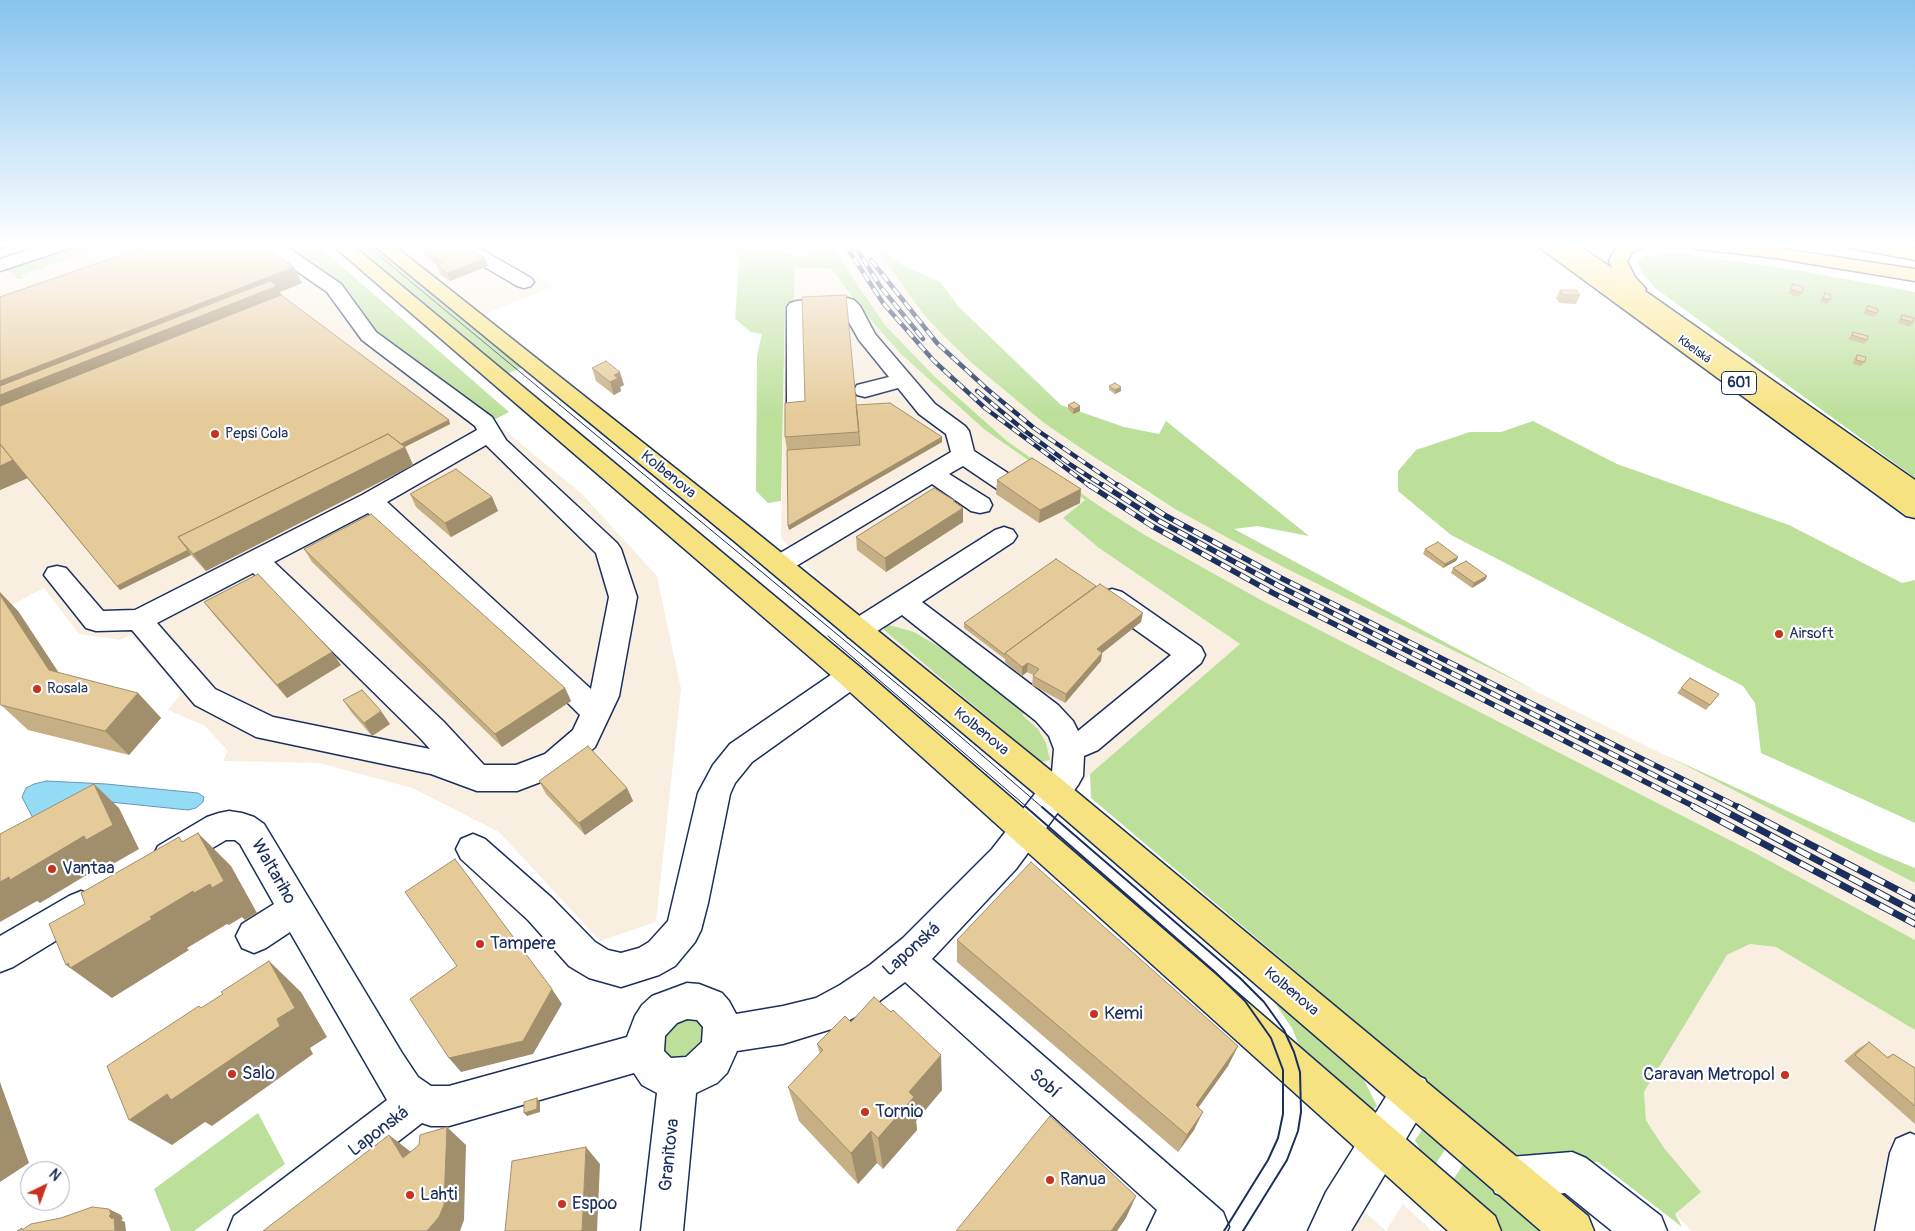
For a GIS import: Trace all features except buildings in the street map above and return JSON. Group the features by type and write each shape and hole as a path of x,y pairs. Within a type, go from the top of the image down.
{"main road":[{"path":"407,300 851,676 1480,1231"},
{"name":"Kolbenova","path":"452,300 743,535 1055,792 1573,1231"},
{"name":"Kbelská","path":"1626,300 1915,510"},
{"name":"Kbelská","path":"1646,300 1915,492"},
{"path":"1650,300 1672,319"}],"street":[{"path":"139,620 205,696 267,728 433,762 477,778 517,778 556,763 584,738 604,696 623,598 608,549 497,444 484,422 369,336 343,300"},
{"path":"798,413 797,307 847,304 853,310 866,336 909,401"},
{"path":"866,390 909,401 957,431 963,455 1051,513"},
{"path":"57,575 96,621 139,620 371,501 490,433"},
{"path":"779,565 963,455"},
{"path":"933,474 980,505"},
{"path":"371,501 513,632 596,712"},
{"path":"858,630 1004,536"},
{"path":"256,560 432,730 477,778"},
{"path":"903,601 1047,714 1062,730 1069,749 1088,741 1191,655 1110,597"},
{"path":"473,850 540,909 582,954 602,966 620,970 646,963 662,954 683,930 691,903 714,793 724,774 741,753 851,676"},
{"name":"Laponská","path":"722,1035 783,1025 822,1014 853,998 906,959 1004,859 1067,776 1069,749"},
{"name":"Waltariho","path":"147,869 219,827 229,825 242,827 252,834 388,1067 404,1091 417,1102"},
{"path":"0,955 105,893"},
{"path":"254,936 295,910"},
{"name":"Sobí","path":"906,959 1187,1222"},
{"path":"687,1001 699,1002 709,1006 721,1023 722,1035 719,1048 713,1059 703,1069 691,1076 678,1078 666,1076 656,1071 649,1063 645,1052 644,1040 655,1018 664,1009 687,1001"},
{"name":"Laponská","path":"249,1231 417,1102 431,1106 449,1106 616,1058 645,1052"},
{"name":"Granitova","path":"662,1231 678,1078"},
{"path":"1329,1231 1411,1093"},
{"path":"1896,1231 1910,1153"},
{"path":"1510,1178 1546,1173 1572,1172 1646,1231"}],"shaded area":[{"path":"0,300 355,300 361,315 582,494 657,576 681,689 656,922 600,941 499,832 412,788 319,763 223,761 228,751 205,726 168,710 182,692 131,635 120,640 79,634 44,588 0,611"},
{"path":"461,300 519,300 480,316"},
{"path":"855,300 901,354 985,430 1085,500 1063,518 1099,548 1240,644 1090,774 1075,792 857,619 781,538 785,305 794,301"},
{"path":"868,300 913,300 924,315 973,364 1044,423 1132,483 1175,509 1289,570 1667,756 1915,883 1915,940 1757,854 1261,600 1143,534 1007,441 935,377 885,325"},
{"name":"Caravan Metropol","path":"1750,944 1776,947 1915,1030 1915,1231 1692,1231 1675,1214 1664,1148 1646,1119 1644,1092 1727,955"},
{"path":"1403,1204 1432,1231 1386,1231"},
{"path":"1357,1205 1386,1231 1308,1231"}],"green space":[{"path":"355,300 381,300 509,412 492,421 379,337 361,315"},
{"path":"419,300 441,300 524,367 507,374"},
{"path":"736,300 794,300 785,305 781,501 768,503 756,491 757,356 762,334 751,332 735,319"},
{"path":"855,300 868,300 885,325 935,377 1007,441 1143,534 1261,600 1757,854 1915,940 1915,1030 1776,947 1750,944 1727,955 1644,1092 1646,1120 1664,1148 1701,1192 1675,1214 1682,1227 1598,1162 1519,1160 1091,798 1090,774 1240,644 1099,548 1063,518 1085,500 985,430 901,354"},
{"path":"913,300 954,300 1061,405 1124,427 1159,434 1166,421 1309,536 1257,526 1234,529 1536,691 1289,570 1175,509 1044,423 973,364 924,315"},
{"path":"1672,300 1915,300 1915,478"},
{"name":"Airsoft","path":"1533,421 1617,464 1789,525 1902,583 1915,580 1915,823 1761,753 1755,703 1743,686 1451,535 1398,491 1398,471 1416,450 1470,432 1501,432"},
{"path":"889,625 914,632 941,648 944,646 1027,711 1022,715 1038,729 1046,743 1050,760 1041,762 884,630"},
{"path":"1667,756 1915,868 1915,883"},
{"path":"1258,983 1359,1070 1377,1106 1368,1116 1305,1060 1292,1028 1272,999"},
{"path":"680,1018 695,1020 700,1023 704,1029 703,1043 695,1056 674,1061 663,1053 660,1040"},
{"path":"258,1113 285,1164 194,1231 171,1231 154,1189"},
{"path":"1428,1129 1448,1145 1431,1171 1415,1140 1422,1130"},
{"path":"1465,1162 1547,1231 1499,1231 1448,1187"}],"water":[{"path":"47,781 106,784 198,793 204,797 203,802 196,808 188,810 100,801 38,828 22,797 26,788"}],"tram line":[{"path":"433,300 954,731 1043,808"},
{"path":"828,636 1028,808"},
{"path":"1026,807 1215,972 1245,1001 1271,1038 1283,1070 1283,1114 1278,1138 1268,1160 1224,1231"},
{"path":"1042,807 1240,978 1264,1002 1284,1030 1294,1052 1300,1072 1301,1112 1298,1131 1287,1160 1243,1231"}],"railway":[{"path":"881,300 934,361 985,408 1091,487"},
{"path":"892,300 923,339"},
{"path":"903,300 937,343 987,389 1034,428 1120,487"},
{"path":"977,391 1025,431 1105,487"},
{"path":"1089,485 1152,526 1273,593 1697,808"},
{"path":"1103,485 1159,521 1279,586 1719,808"},
{"path":"1118,485 1166,516 1281,578 1740,808"},
{"path":"1694,807 1915,924"},
{"path":"1717,807 1915,912"},
{"path":"1738,807 1915,899"}],"place":[{"name":"Pepsi Cola","path":"215,434"},
{"name":"Airsoft","path":"1779,634"},
{"name":"Rosala","path":"37,689"},
{"name":"Vantaa","path":"52,869"},
{"name":"Tampere","path":"480,944"},
{"name":"Kemi","path":"1094,1014"},
{"name":"Salo","path":"232,1074"},
{"name":"Caravan Metropol","path":"1785,1075"},
{"name":"Tornio","path":"865,1112"},
{"name":"Ranua","path":"1050,1180"},
{"name":"Lahti","path":"410,1195"},
{"name":"Espoo","path":"562,1204"}]}
